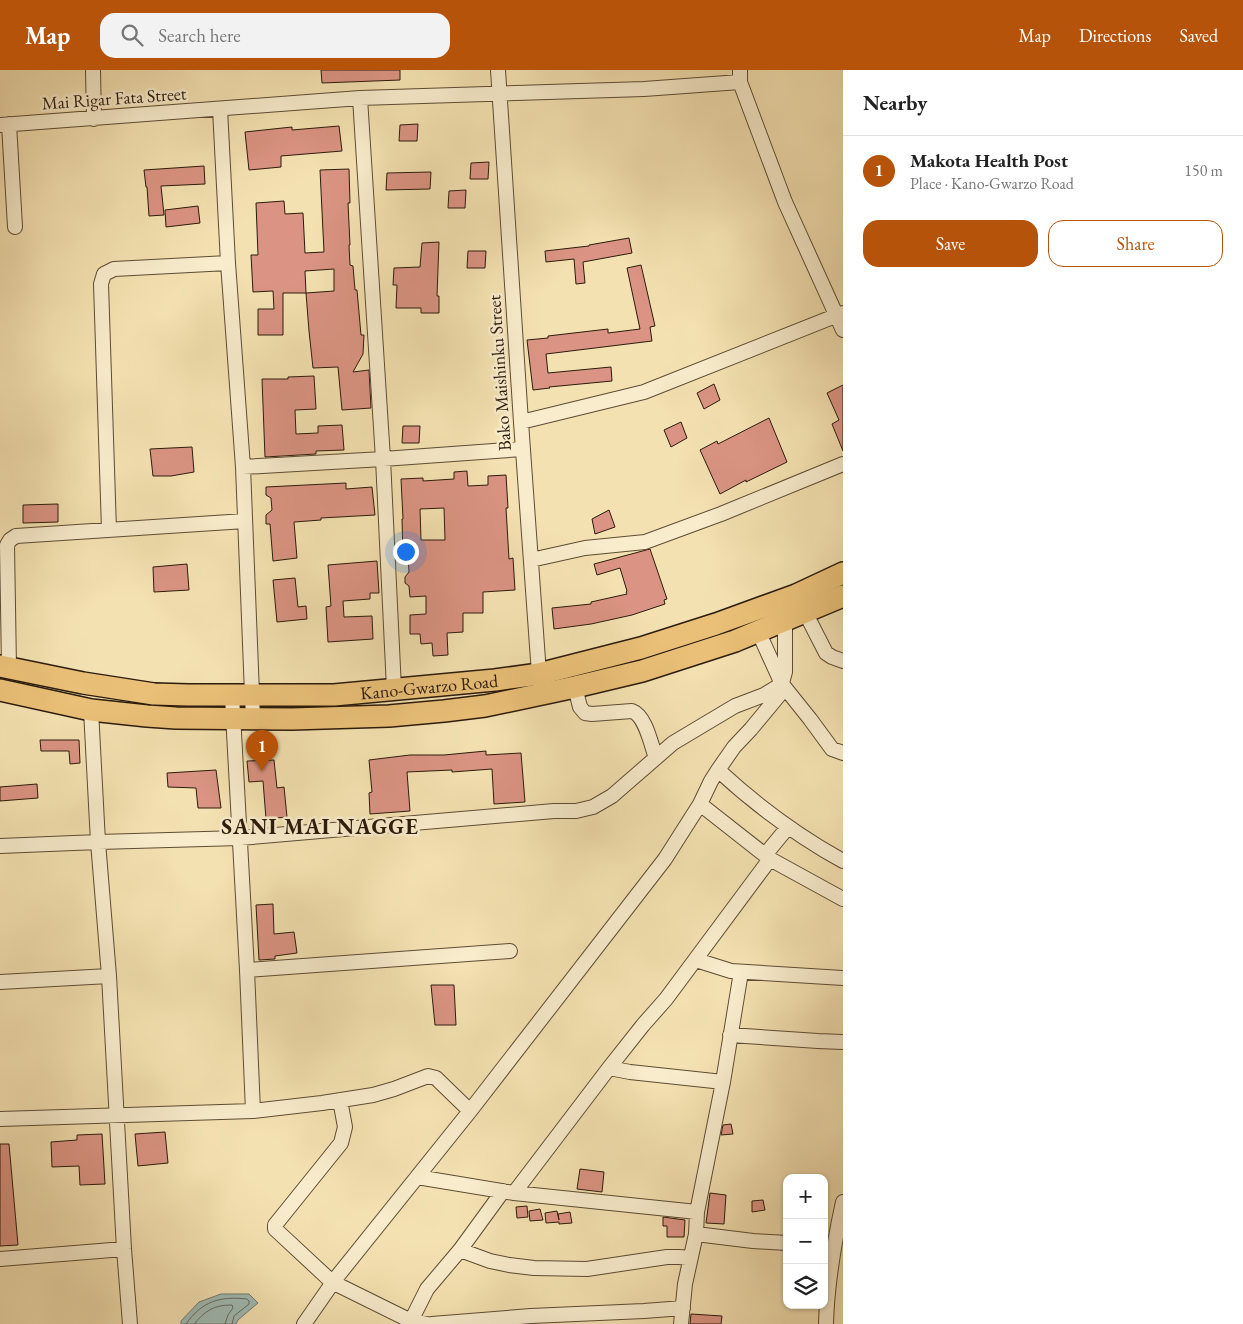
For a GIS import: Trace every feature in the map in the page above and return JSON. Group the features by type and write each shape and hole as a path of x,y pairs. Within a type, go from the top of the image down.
{"main road":[{"name":"Kano-Gwarzo Road","path":"4,667 83,684 154,694 334,696 495,680 539,674 641,648 796,595 843,573"},
{"name":"Kano-Gwarzo Road","path":"0,690 91,710 147,716 243,719 388,716 444,711 485,706 642,671 785,621 843,596"}],"street":[{"path":"93,70 94,118"},
{"name":"Bako Maishinku Street","path":"498,70 520,422 539,674"},
{"path":"740,76 785,202 840,314 843,330"},
{"name":"Mai Rigar Fata Street","path":"4,124 360,98 644,89 740,76"},
{"path":"360,98 383,459 394,689"},
{"path":"220,109 245,521 240,838 252,1111"},
{"path":"4,124 15,227"},
{"path":"109,530 101,284 104,274 114,269 228,263"},
{"path":"520,422 644,392 840,314"},
{"path":"243,467 522,449"},
{"path":"531,560 585,548 645,542 721,514 843,464"},
{"path":"4,667 7,545 16,536 245,521"},
{"path":"805,612 826,652 832,658 843,661"},
{"path":"304,1324 332,1282 470,1111 665,859 700,804 718,770 783,685 785,672 785,621"},
{"path":"758,631 783,685 832,748 843,752"},
{"path":"0,846 240,838 554,811 576,811 593,807 612,796 673,743 735,706 764,695 783,685"},
{"path":"575,687 580,706 585,713 632,711 638,713 656,758"},
{"path":"243,696 243,719"},
{"path":"91,710 130,1324"},
{"path":"718,770 751,799 788,827 843,861"},
{"path":"700,804 768,857 842,897"},
{"path":"411,1321 427,1289 696,960 788,827"},
{"path":"247,970 510,951"},
{"path":"696,960 731,971 843,978"},
{"path":"681,1324 690,1258 696,1234 697,1212 723,1082 741,972"},
{"path":"0,982 109,976"},
{"path":"730,1034 843,1042"},
{"path":"609,1068 723,1082"},
{"path":"0,1119 252,1111 373,1095 428,1076 436,1078 470,1111"},
{"path":"340,1100 345,1127 341,1142 275,1225 275,1229 332,1282 411,1321 427,1324"},
{"path":"417,1177 508,1192 697,1212"},
{"path":"826,1324 834,1246 843,1202"},
{"path":"696,1234 783,1243"},
{"path":"0,1259 124,1249"},
{"path":"460,1250 490,1261 534,1268 587,1269 667,1257 690,1258"},
{"path":"432,1324 531,1320 682,1308"}],"water":[{"path":"221,1294 249,1294 258,1303 238,1320 236,1324 181,1324 181,1321 199,1302"}],"building":[{"path":"321,70 400,70 400,80 322,83"},
{"path":"418,124 417,141 399,141 400,125"},
{"path":"339,126 342,151 281,156 281,167 249,170 245,132 292,127 292,130"},
{"path":"489,162 488,179 470,179 471,163"},
{"path":"204,166 205,184 161,186 164,215 149,216 144,170"},
{"path":"349,169 350,265 353,266 355,290 357,290 361,335 364,335 363,354 353,372 369,370 371,408 342,410 338,367 313,368 306,293 283,293 283,335 258,335 258,309 274,309 273,291 253,292 251,255 258,255 256,203 284,201 285,214 303,213 305,253 324,252 320,170","holes":["334,269 334,291 306,293 305,271"]},
{"path":"431,172 430,189 386,190 387,173"},
{"path":"466,190 465,208 448,208 449,191"},
{"path":"198,206 200,223 166,227 165,210"},
{"path":"629,238 632,253 583,262 585,283 576,284 574,259 546,262 545,251 589,246"},
{"path":"439,242 437,296 439,296 439,313 421,313 421,308 396,308 397,285 393,285 394,268 420,267 422,243"},
{"path":"468,251 486,251 485,268 467,268"},
{"path":"641,265 655,326 650,327 652,341 546,354 548,373 611,367 612,381 533,390 527,340 608,329 608,333 640,329 627,268"},
{"path":"314,376 316,409 295,410 296,434 318,433 318,426 342,425 344,450 316,451 316,454 265,457 262,379"},
{"path":"714,384 720,400 704,409 697,393"},
{"path":"843,385 843,451 832,424 839,420 827,393"},
{"path":"769,418 787,462 720,494 700,450 717,441 718,444"},
{"path":"681,422 687,438 671,447 664,430"},
{"path":"403,426 420,426 419,443 402,443"},
{"path":"192,447 194,472 171,476 153,476 150,449"},
{"path":"467,471 468,486 488,485 488,476 506,475 509,559 513,558 515,590 483,592 483,613 463,613 463,632 447,633 448,655 433,656 432,643 421,644 420,634 410,634 410,615 426,614 426,596 410,597 409,586 405,583 405,577 409,572 408,555 403,555 401,479 423,478 423,481 454,479 454,472","holes":["444,508 445,540 421,540 420,509"]},
{"path":"346,483 346,489 372,487 375,515 321,518 321,520 294,522 297,558 273,561 270,524 266,524 266,515 272,510 271,498 266,495 266,487"},
{"path":"58,504 58,522 23,523 23,505"},
{"path":"609,510 615,527 595,534 592,519"},
{"path":"650,549 667,599 664,600 665,604 632,615 591,624 554,629 552,608 591,604 591,602 627,594 620,568 597,575 594,564"},
{"path":"377,561 379,593 370,593 370,599 343,601 344,617 372,616 373,639 328,642 326,607 331,606 328,565"},
{"path":"187,564 189,590 154,592 153,567"},
{"path":"295,578 298,607 306,606 307,619 277,622 273,580"},
{"path":"40,740 79,740 80,763 70,764 69,751 41,751"},
{"path":"486,751 486,755 521,753 525,802 494,804 492,769 452,772 452,770 407,772 410,811 370,814 369,793 372,792 369,760 410,755 444,755"},
{"path":"274,760 277,788 284,787 287,817 266,819 263,781 249,782 247,761"},
{"path":"216,770 221,808 198,808 196,788 168,787 167,773"},
{"path":"37,784 38,798 0,801 0,787"},
{"path":"273,904 274,934 294,932 297,953 275,956 275,959 259,960 256,905"},
{"path":"431,985 454,985 456,1025 435,1025"},
{"path":"731,1124 733,1134 721,1135 723,1125"},
{"path":"165,1132 168,1163 138,1166 135,1134"},
{"path":"102,1134 105,1184 80,1185 79,1166 52,1167 51,1142 77,1140 77,1135"},
{"path":"0,1144 9,1144 18,1245 0,1246"},
{"path":"580,1169 604,1172 602,1192 577,1189"},
{"path":"710,1193 726,1195 724,1224 706,1223"},
{"path":"763,1200 765,1210 752,1212 752,1201"},
{"path":"527,1206 528,1217 517,1218 516,1207"},
{"path":"540,1209 543,1220 530,1221 529,1211"},
{"path":"557,1211 559,1220 558,1214 570,1212 572,1223 546,1223 545,1213"},
{"path":"663,1217 685,1220 684,1237 667,1237 667,1226 663,1226"},
{"path":"691,1314 722,1316 721,1324 690,1324"}],"place":[{"name":"Makota Health Post","path":"262,771"}],"district":[{"name":"SANI MAI NAGGE","path":"320,826"}]}
